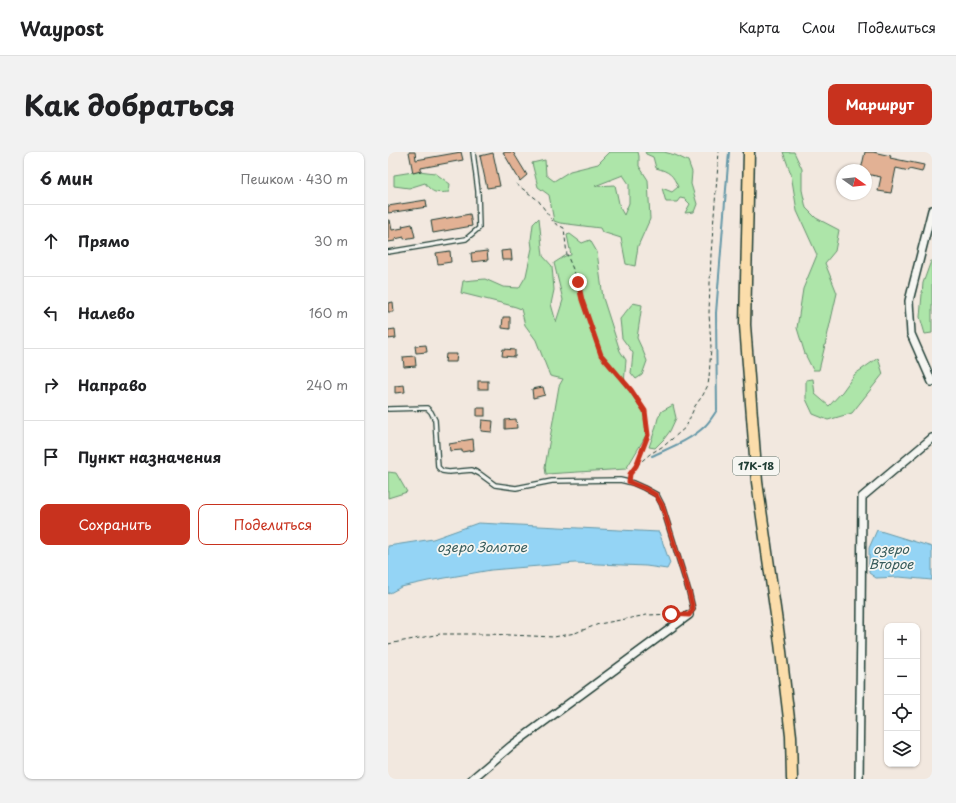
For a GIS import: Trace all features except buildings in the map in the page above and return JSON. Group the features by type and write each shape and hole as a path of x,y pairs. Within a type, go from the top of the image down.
{"main road":[{"name":"17К-18","path":"749,152 745,325 757,482 780,643 791,736 792,779"}],"street":[{"path":"932,210 909,301 911,334 932,382"},
{"path":"859,779 862,622 862,497 932,438"},
{"path":"472,779 511,746 689,615"}],"lane":[{"path":"388,252 466,239 479,228 478,191 473,152"},
{"path":"388,409 427,408 431,412 435,420 438,467 442,471 472,470 495,485 516,488 552,481 620,480 644,488 656,495 662,505 689,592 693,609 689,615"}],"path":[{"path":"629,482 630,474 636,466 650,454 666,446 686,427 695,406 708,385 710,378 711,347 708,313 719,152"},
{"path":"516,184 538,200 554,223 564,228 567,255 578,282 582,300 601,355 631,390 645,411 648,435 636,466"},
{"path":"388,644 440,634 488,634 554,637 575,633 599,624 647,615 689,615"}],"green space":[{"path":"610,152 638,152 639,166 648,180 650,219 638,246 635,266 626,264 621,238 602,232 600,228 554,221 549,195 538,187 532,163 545,160 546,175 554,181 570,171 598,164","holes":["623,175 629,184 629,203 624,215 620,208 615,185 595,186"]},
{"path":"645,152 664,152 688,161 692,172 691,184 697,204 694,212 685,213 690,204 685,199 680,198 677,202 666,202 662,188 672,192 678,187 673,177 665,171 656,168 653,157"},
{"path":"783,152 794,152 802,169 802,190 806,208 816,218 839,230 835,251 825,263 837,293 819,370 813,370 805,354 797,328 803,289 817,255 797,211 791,174"},
{"path":"419,171 435,173 450,184 449,192 435,192 425,183 409,188 394,186 394,175"},
{"path":"539,218 543,256 552,266 554,290 551,304 556,322 563,300 554,263 565,256 571,255 567,235 570,234 582,243 590,240 597,252 603,298 620,351 626,360 624,384 644,412 647,434 626,469 546,474 545,467 559,386 563,379 550,376 536,340 525,325 521,309 461,293 463,281 485,279 503,287 519,288 526,276 532,248 531,240 533,224"},
{"path":"931,261 932,333 925,334 920,317 923,283"},
{"path":"633,303 642,305 637,338 647,361 642,375 636,379 631,373 633,353 622,338 620,319"},
{"path":"878,358 883,374 852,413 828,420 813,414 806,399 806,380 813,379 815,394 829,406 842,392 855,374"},
{"path":"673,405 676,418 670,431 655,448 649,447 658,418 662,411"},
{"path":"388,472 396,473 407,492 388,498"}],"water":[{"name":"озеро Золотое","path":"478,523 659,532 670,563 667,569 646,566 575,563 491,570 401,587 388,594 388,546 433,539"},
{"name":"озеро Второе","path":"877,530 932,547 932,580 899,577 876,578 869,573 869,548"}],"waterway":[{"path":"652,456 679,444 698,432 708,424 717,410 716,313 729,152"}],"route":[{"path":"578,282 582,300 601,355 631,390 645,411 648,435 636,466 630,474 629,482 656,495 662,505 693,609 689,615 671,614"}]}
